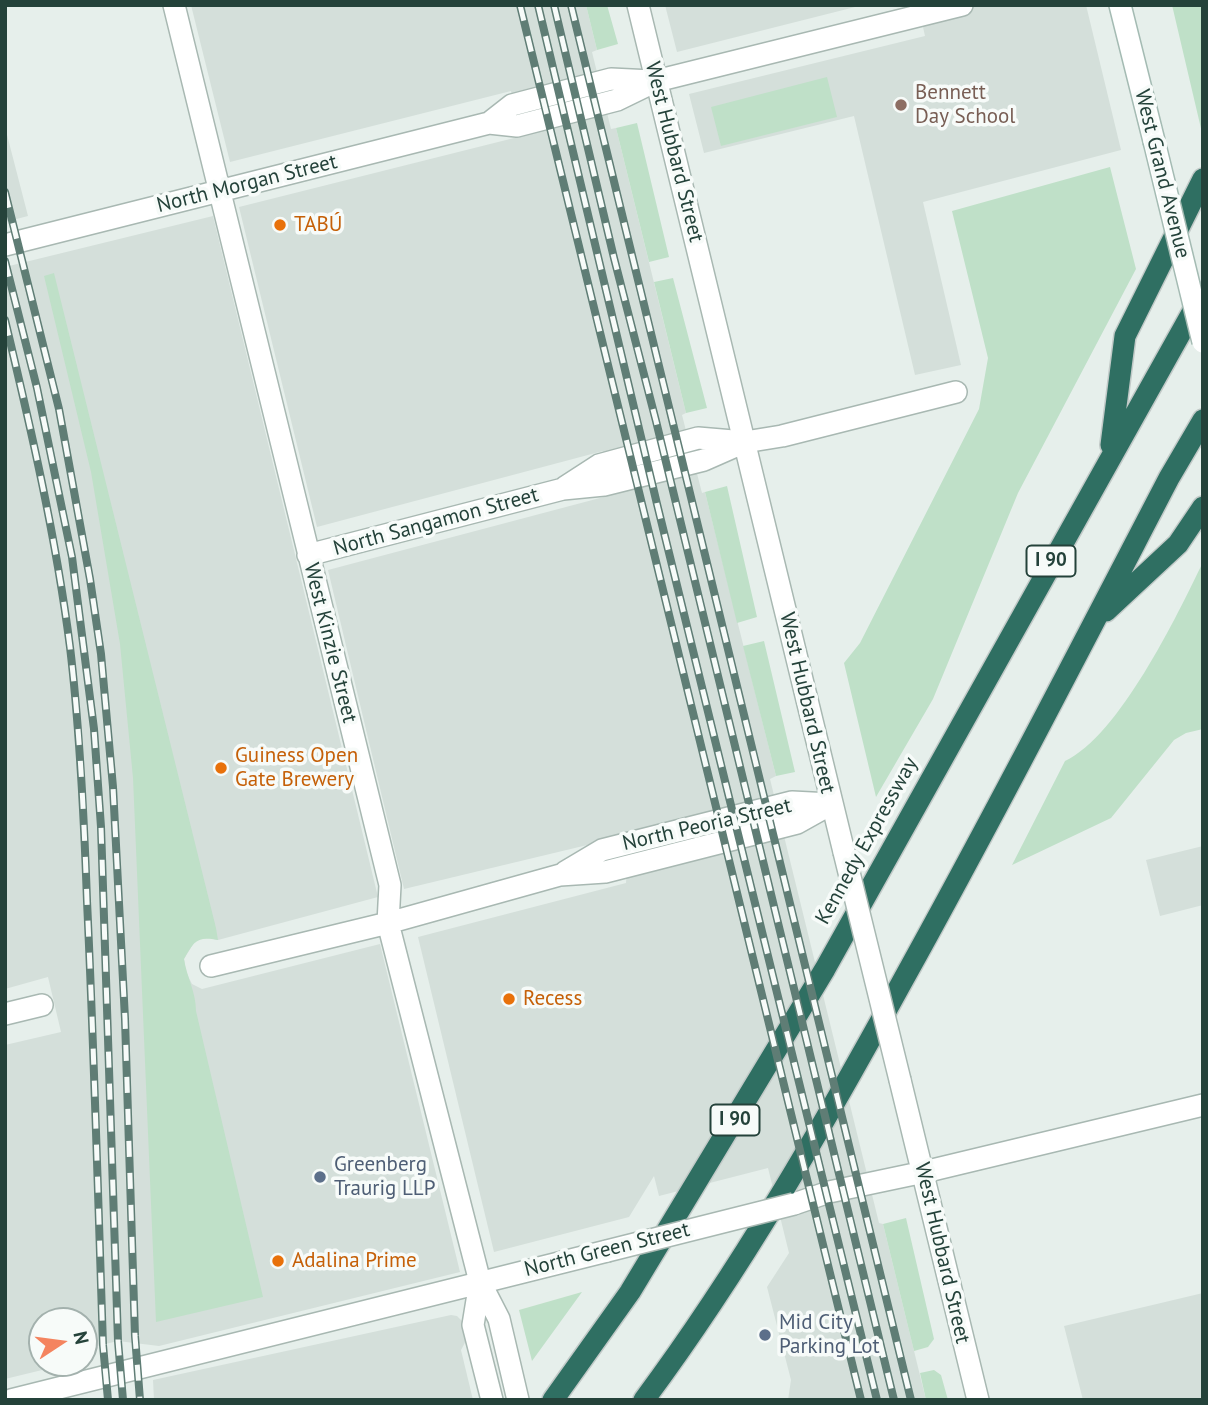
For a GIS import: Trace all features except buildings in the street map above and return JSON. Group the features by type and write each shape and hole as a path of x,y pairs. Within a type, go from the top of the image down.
{"highway":[{"path":"1110,456 1125,336 1203,179"},
{"name":"Kennedy Expressway","path":"553,1400 630,1292 811,992 1203,293"},
{"path":"645,1400 739,1264 849,1078 938,917 1169,478 1203,420"},
{"path":"1095,622 1178,544 1203,507"}],"street":[{"name":"West Kinzie Street","path":"174,5 390,884 388,923 480,1282 499,1319 518,1400"},
{"name":"West Hubbard Street","path":"638,5 978,1400"},
{"name":"North Morgan Street","path":"5,245 489,123 517,126 617,100 656,81 961,5"},
{"name":"West Grand Avenue","path":"1120,5 1203,342"},
{"name":"North Sangamon Street","path":"308,555 563,489 599,465 698,438 745,442 782,436 956,392"},
{"name":"North Peoria Street","path":"211,966 388,923 561,875 602,850 792,802 831,804"},
{"path":"5,1014 42,1005"},
{"name":"North Green Street","path":"11,1400 794,1204 829,1192 924,1172 1203,1104"},
{"name":"West Kinzie Street","path":"480,1282 473,1325 492,1400"}],"shaded area":[{"path":"191,5 586,5 597,50 592,52 611,129 616,128 686,413 682,415 702,493 705,492 776,776 770,779 879,1223 883,1224 926,1400 788,1400 791,1380 767,1287 789,1253 768,1168 659,1196 654,1176 629,1217 494,1252 418,937 626,883 629,835 404,889 328,570 615,494 603,451 317,527 239,207 522,136 511,91 230,162"},
{"path":"665,5 863,5 677,52"},
{"name":"Bennett Day School","path":"918,5 1086,5 1121,150 923,202 961,365 915,375 854,116 704,153 689,94 925,36"},
{"path":"5,127 28,216 5,222"},
{"path":"213,216 378,897 218,940 204,937 195,941 184,959 186,972 192,984 202,989 380,944 460,1272 159,1346 118,1341 98,1346 98,1307 28,1307 28,1373 5,1379 5,1045 61,1032 48,977 5,989 5,267"},
{"path":"1203,846 1203,905 1160,916 1146,860"},
{"path":"1203,1293 1203,1400 1083,1400 1064,1326"},
{"path":"451,1315 457,1316 463,1322 468,1337 461,1350 473,1400 154,1400 153,1380"}],"green space":[{"path":"586,5 607,5 618,44 597,50"},
{"path":"1172,5 1203,5 1203,137"},
{"path":"827,77 837,117 721,146 711,107"},
{"path":"637,123 669,257 649,262 616,128"},
{"path":"1110,167 1136,269 1018,493 933,699 876,797 844,663 860,643 979,409 988,358 952,211"},
{"path":"54,273 216,928 218,940 197,941 184,959 263,1297 156,1322 133,778 120,644 91,472 44,276"},
{"path":"673,278 707,408 686,413 654,282"},
{"path":"727,486 757,617 737,623 705,492"},
{"path":"1203,562 1203,729 1186,733 1174,740 1111,818 1012,865 1065,761 1106,727 1126,701 1162,642"},
{"path":"764,641 795,772 776,776 743,646"},
{"path":"906,1218 934,1339 928,1347 914,1351 883,1224"},
{"path":"582,1292 532,1361 519,1310"},
{"path":"934,1370 941,1375 948,1400 926,1400 920,1373"}],"railway":[{"path":"520,5 861,1400"},
{"path":"538,5 657,504 877,1400"},
{"path":"554,5 894,1400"},
{"path":"571,5 911,1400"},
{"path":"5,192 59,409 101,654 113,787 125,1019 135,1336 140,1400"},
{"path":"5,261 37,388 72,557 94,729 101,827 118,1341 123,1400"},
{"path":"5,320 50,524 73,679 84,837 103,1345 108,1400"}],"place":[{"name":"Bennett Day School","path":"901,105"},
{"name":"TABÚ","path":"280,225"},
{"name":"Guiness Open Gate Brewery","path":"221,768"},
{"name":"Recess","path":"509,999"},
{"name":"Greenberg Traurig LLP","path":"320,1177"},
{"name":"Adalina Prime","path":"278,1261"},
{"name":"Mid City Parking Lot","path":"765,1335"}]}
